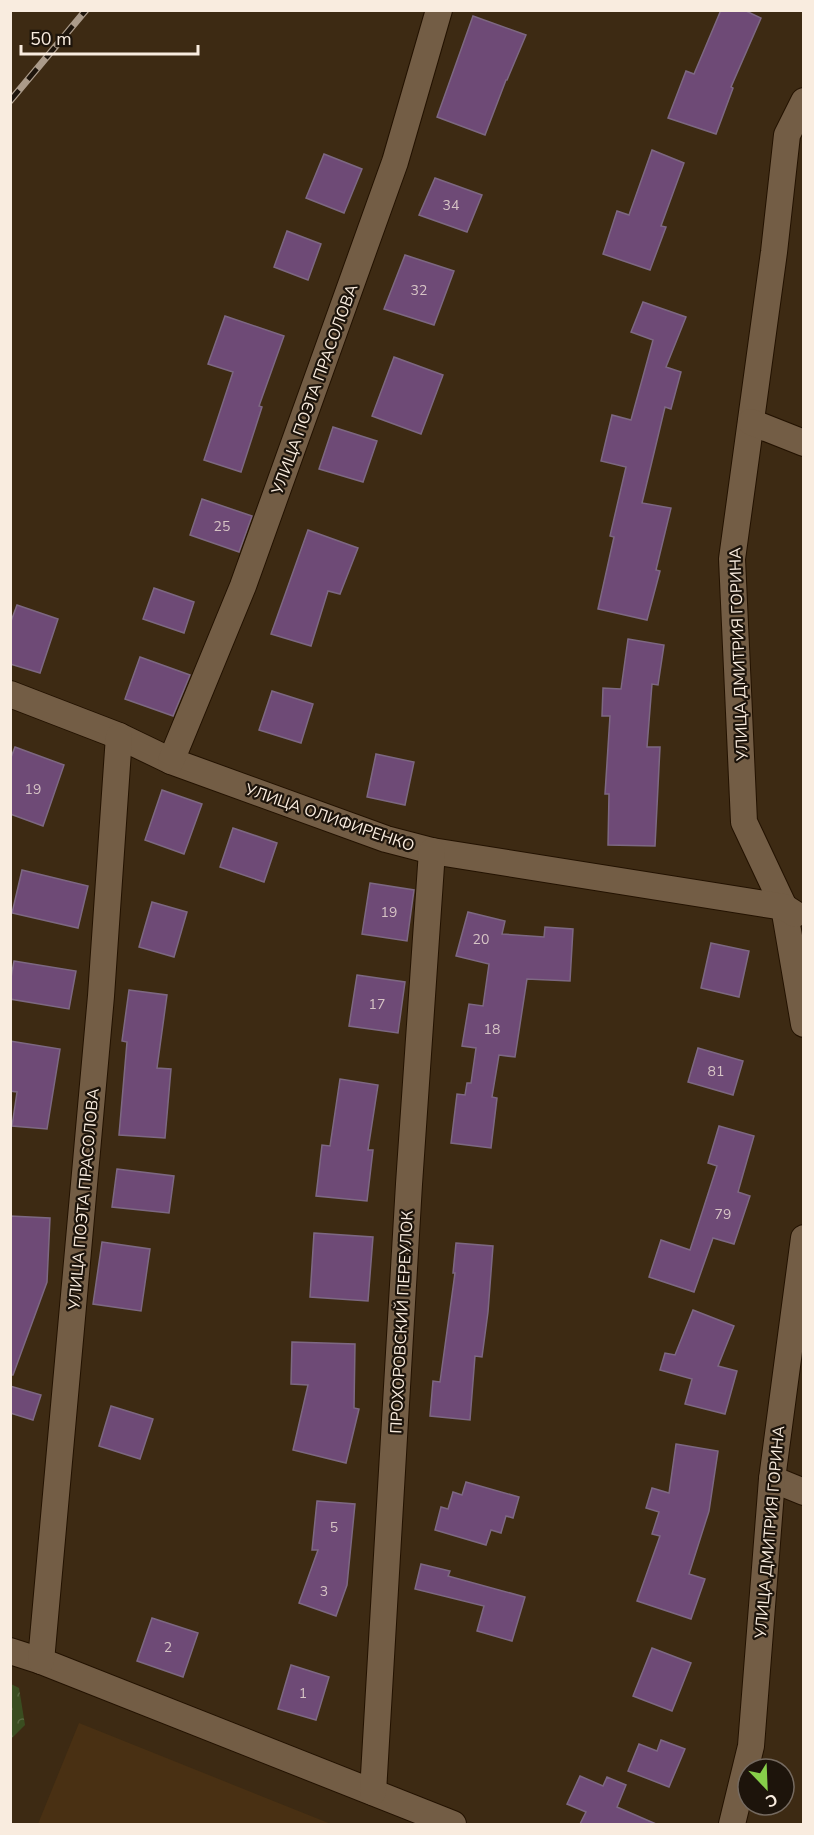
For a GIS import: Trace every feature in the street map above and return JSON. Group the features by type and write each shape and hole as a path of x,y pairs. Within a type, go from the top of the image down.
{"street":[{"name":"УЛИЦА ПОЭТА ПРАСОЛОВА","path":"171,761 243,586 391,173 439,10"},
{"name":"УЛИЦА ДМИТРИЯ ГОРИНА","path":"804,101 787,135 774,252 732,558 744,822 794,913 804,1024"},
{"path":"751,422 804,443"},
{"name":"УЛИЦА ОЛИФИРЕНКО","path":"10,694 119,736 171,761 386,839 432,852 794,913"},
{"name":"УЛИЦА ПОЭТА ПРАСОЛОВА","path":"41,1661 101,996 119,736"},
{"name":"ПРОХОРОВСКИЙ ПЕРЕУЛОК","path":"373,1792 409,1184 432,852"},
{"name":"УЛИЦА ДМИТРИЯ ГОРИНА","path":"732,1824 751,1746 772,1479 804,1238"},
{"path":"772,1479 804,1492"},
{"path":"10,1650 453,1824"}],"shaded area":[{"path":"79,1723 331,1824 38,1824"}],"green space":[{"path":"11,1684 19,1688 25,1725 11,1739"}],"building":[{"path":"721,10 744,10 761,18 731,87 733,88 716,134 668,118 686,71 694,74"},
{"path":"473,16 526,35 485,135 437,117"},
{"path":"652,150 684,163 661,226 666,227 650,270 603,254 617,211 629,215"},
{"path":"324,154 362,169 344,213 306,198"},
{"path":"435,178 482,195 467,232 419,215"},
{"path":"287,231 321,244 308,280 274,267"},
{"path":"405,255 454,271 434,325 384,309"},
{"path":"643,302 686,317 666,367 681,372 671,409 665,407 642,503 671,508 656,570 660,571 647,620 598,609 614,537 610,536 626,467 601,461 612,415 631,420 653,340 631,332"},
{"path":"225,316 284,336 259,406 262,407 241,472 204,460 233,372 208,364"},
{"path":"394,357 443,375 421,434 372,416"},
{"path":"333,427 377,441 363,482 319,469"},
{"path":"202,499 252,516 239,552 190,535"},
{"path":"308,530 358,548 340,594 328,591 311,646 271,634"},
{"path":"154,588 194,602 184,633 143,619"},
{"path":"17,605 58,619 40,673 10,664 10,624"},
{"path":"628,639 664,645 658,685 652,684 647,747 660,747 655,846 608,845 609,794 605,794 610,716 602,716 603,688 621,689"},
{"path":"140,657 190,675 173,716 125,699"},
{"path":"272,691 313,704 301,743 259,730"},
{"path":"15,747 64,765 43,826 10,814 10,760"},
{"path":"376,754 414,762 405,805 367,797"},
{"path":"162,790 202,804 184,854 145,840"},
{"path":"233,828 277,843 264,882 220,867"},
{"path":"22,870 88,886 78,928 12,913"},
{"path":"370,883 414,890 407,941 362,934"},
{"path":"152,902 187,912 174,957 139,947"},
{"path":"468,912 505,921 502,934 544,937 545,927 573,929 570,981 527,979 515,1057 499,1055 492,1097 497,1098 491,1148 451,1143 457,1094 465,1095 467,1083 471,1083 476,1048 462,1046 469,1004 483,1006 489,964 456,956"},
{"path":"711,943 749,951 739,997 701,988"},
{"path":"14,961 76,971 69,1009 10,999"},
{"path":"357,975 405,982 398,1033 349,1026"},
{"path":"129,990 167,995 157,1068 171,1069 165,1138 119,1135 127,1042 122,1041"},
{"path":"10,1041 60,1049 47,1129 12,1126 17,1092 10,1091"},
{"path":"698,1048 743,1061 733,1095 688,1082"},
{"path":"340,1079 378,1085 368,1150 373,1150 367,1201 316,1196 322,1145 330,1146"},
{"path":"719,1126 754,1136 738,1192 750,1196 734,1244 713,1238 694,1292 649,1277 661,1240 690,1250 717,1166 708,1163"},
{"path":"117,1169 174,1176 169,1213 112,1207"},
{"path":"10,1216 50,1218 47,1282 13,1375 10,1375"},
{"path":"314,1233 373,1237 368,1301 310,1297"},
{"path":"102,1242 150,1249 141,1311 93,1304"},
{"path":"456,1243 493,1246 488,1312 482,1357 475,1356 470,1420 430,1416 433,1381 440,1382 455,1273 453,1273"},
{"path":"693,1310 734,1326 718,1366 737,1371 725,1414 685,1404 692,1379 660,1370 665,1353 675,1355"},
{"path":"292,1342 355,1344 354,1408 359,1409 346,1463 293,1450 308,1385 291,1384"},
{"path":"10,1386 41,1395 33,1420 10,1413"},
{"path":"111,1406 153,1419 140,1459 99,1446"},
{"path":"676,1444 718,1451 709,1511 689,1574 705,1579 691,1619 637,1601 660,1536 652,1534 659,1512 646,1508 652,1488 669,1493"},
{"path":"466,1482 519,1497 513,1518 506,1516 501,1533 491,1530 486,1545 435,1530 441,1507 448,1509 453,1492 462,1495"},
{"path":"317,1501 355,1504 347,1585 336,1616 299,1603 318,1550 312,1550"},
{"path":"421,1564 450,1571 448,1576 525,1597 512,1641 477,1631 484,1606 415,1589"},
{"path":"152,1618 198,1633 183,1677 137,1661"},
{"path":"652,1648 691,1663 672,1711 633,1696"},
{"path":"291,1665 329,1677 316,1720 278,1709"},
{"path":"661,1740 685,1749 669,1787 628,1771 639,1744 657,1751"},
{"path":"580,1776 603,1786 607,1777 626,1785 617,1807 656,1824 580,1824 586,1812 567,1804"}],"railway":[{"path":"10,101 86,10"}]}
